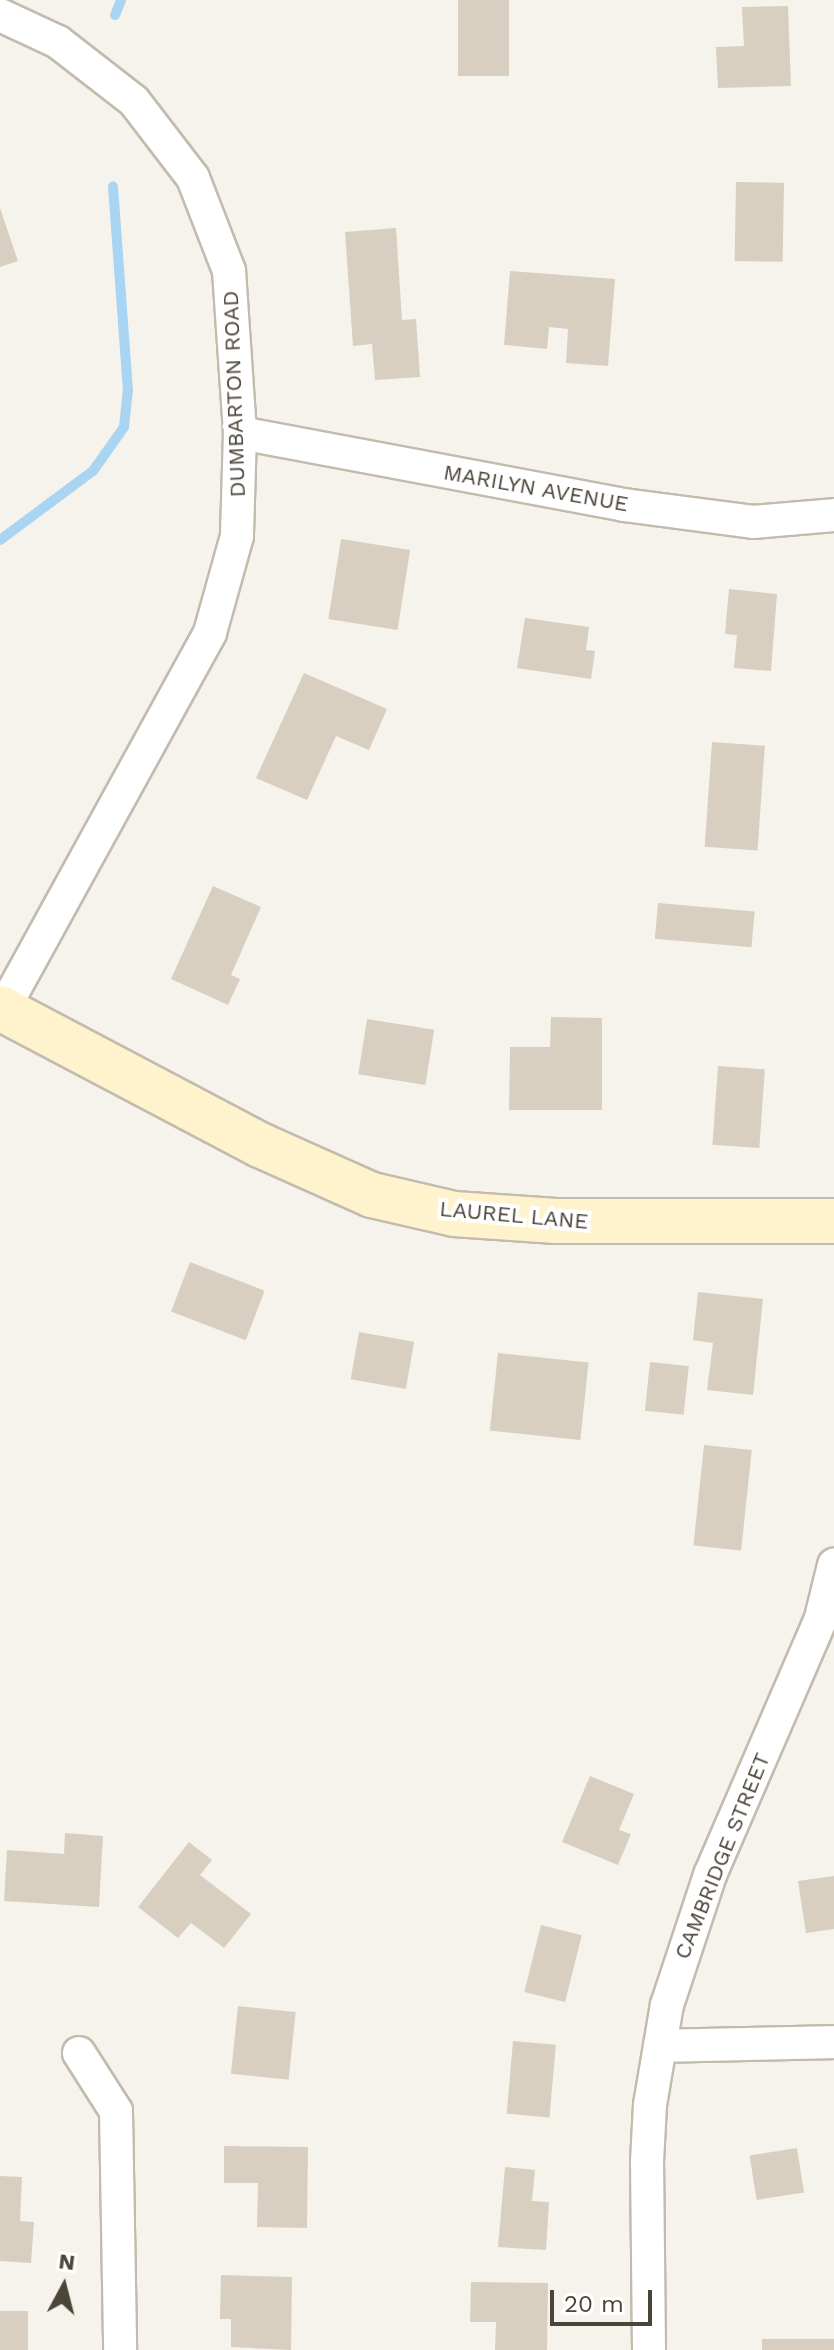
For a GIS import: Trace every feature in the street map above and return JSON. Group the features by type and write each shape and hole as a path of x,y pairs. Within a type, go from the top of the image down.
{"street":[{"name":"DUMBARTON ROAD","path":"0,15 58,42 134,101 193,178 229,271 240,433 237,536 210,633 2,1008"},
{"name":"MARILYN AVENUE","path":"240,433 639,507 753,522 834,515"},
{"name":"LAUREL LANE","path":"2,1008 260,1145 372,1195 454,1214 556,1221 834,1221"},
{"name":"CAMBRIDGE STREET","path":"649,2350 647,2162 660,2046 690,1928 821,1618 834,1565"},
{"path":"660,2046 834,2042"},
{"path":"79,2053 116,2111 120,2350"}],"building":[{"path":"458,0 509,0 509,76 458,76"},
{"path":"788,6 791,86 718,88 716,47 744,46 742,7"},
{"path":"736,182 784,183 783,262 735,261"},
{"path":"0,208 18,261 0,267"},
{"path":"396,228 402,320 416,319 420,377 375,380 372,344 353,346 345,232"},
{"path":"510,271 615,279 608,366 566,363 568,329 549,327 547,349 504,345"},
{"path":"341,539 410,550 397,630 328,619"},
{"path":"729,589 777,594 771,671 734,668 737,635 725,634"},
{"path":"525,618 589,627 586,650 595,651 591,679 517,668"},
{"path":"304,673 387,709 369,750 336,736 307,800 256,778"},
{"path":"712,742 765,746 758,850 705,847"},
{"path":"213,886 261,907 231,975 240,979 228,1005 171,979"},
{"path":"658,903 755,911 751,947 655,939"},
{"path":"551,1017 602,1018 602,1110 509,1110 510,1047 550,1047"},
{"path":"367,1019 434,1030 425,1085 358,1074"},
{"path":"718,1066 765,1069 759,1148 712,1145"},
{"path":"190,1262 265,1291 246,1340 171,1311"},
{"path":"698,1292 763,1299 753,1395 707,1390 713,1343 693,1340"},
{"path":"359,1332 414,1342 406,1389 351,1379"},
{"path":"498,1353 589,1363 580,1440 490,1431"},
{"path":"650,1362 689,1366 684,1415 645,1411"},
{"path":"704,1445 752,1450 741,1550 693,1545"},
{"path":"590,1776 634,1794 619,1830 631,1834 618,1865 562,1842"},
{"path":"65,1833 103,1836 99,1907 4,1901 7,1850 64,1854"},
{"path":"189,1842 212,1860 200,1875 251,1914 224,1948 191,1923 178,1938 138,1907"},
{"path":"834,1876 834,1929 806,1933 798,1881"},
{"path":"541,1925 582,1935 565,2002 524,1992"},
{"path":"238,2006 296,2012 289,2080 231,2074"},
{"path":"513,2041 556,2045 549,2117 507,2114"},
{"path":"224,2146 308,2147 307,2228 257,2227 258,2183 224,2183"},
{"path":"797,2148 804,2192 757,2200 750,2156"},
{"path":"505,2167 535,2170 532,2201 549,2202 546,2250 498,2247"},
{"path":"0,2176 22,2177 20,2221 34,2222 31,2263 0,2261"},
{"path":"221,2275 292,2277 291,2350 231,2347 231,2319 220,2319"},
{"path":"471,2282 548,2283 547,2350 495,2350 496,2322 470,2322"},
{"path":"0,2311 28,2311 28,2350 0,2350"},
{"path":"762,2339 834,2339 834,2350 762,2350"}],"waterway":[{"path":"115,15 121,0"},
{"path":"0,540 93,471 124,427 128,391 113,187"}]}
